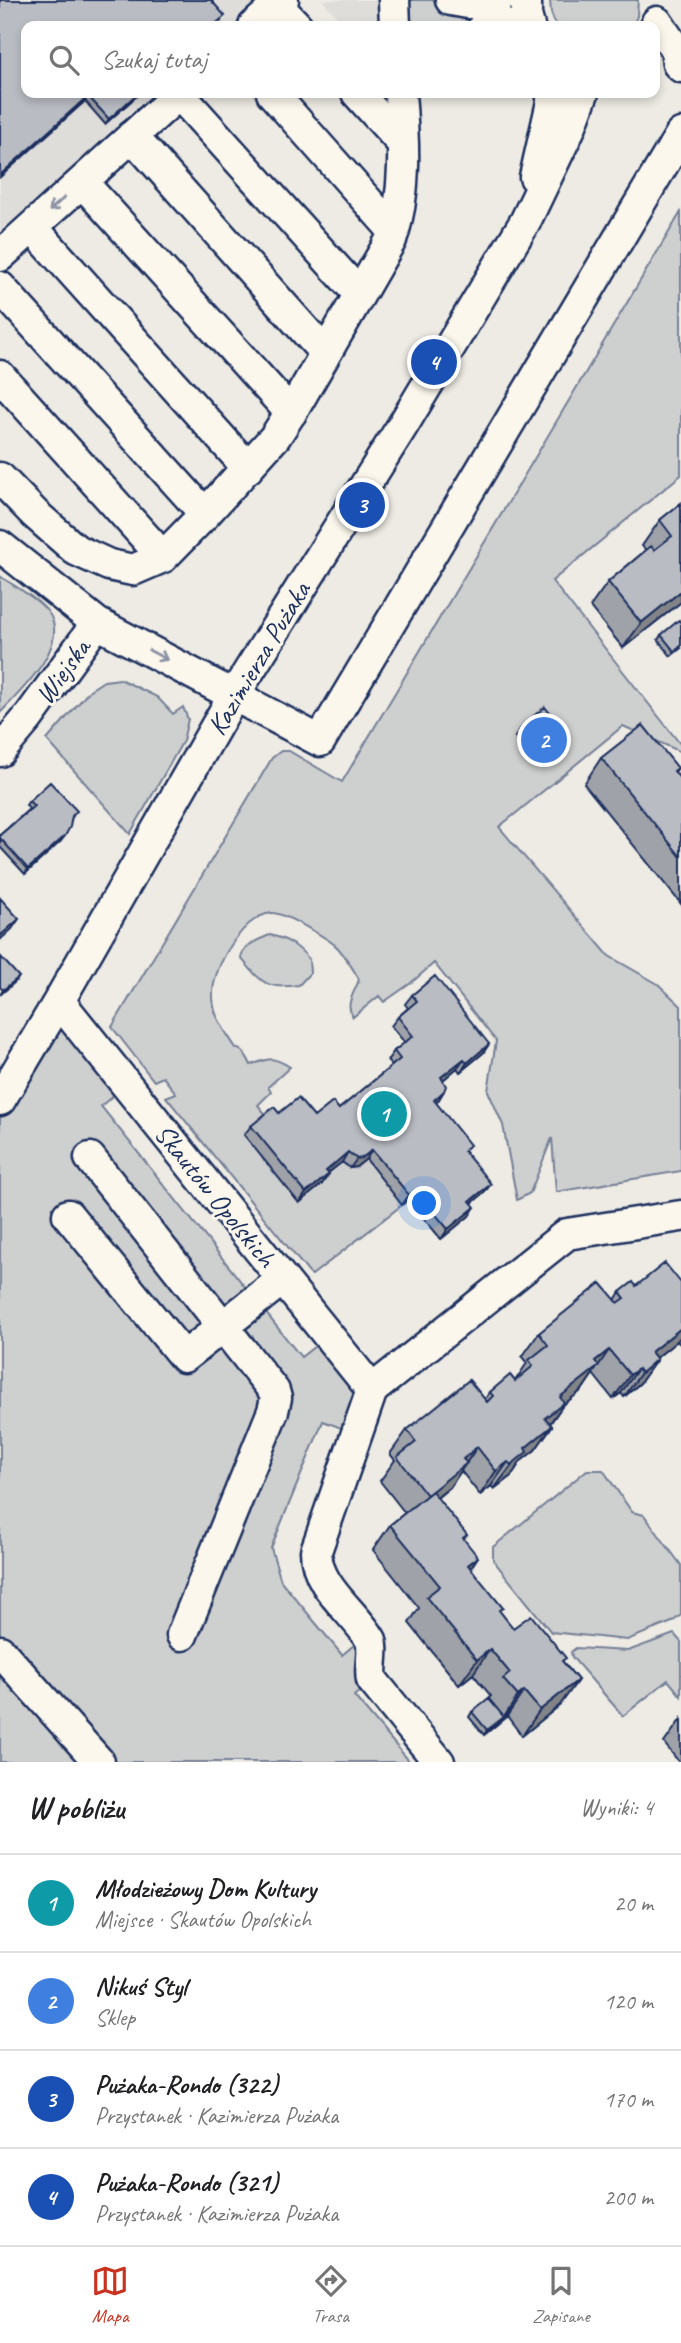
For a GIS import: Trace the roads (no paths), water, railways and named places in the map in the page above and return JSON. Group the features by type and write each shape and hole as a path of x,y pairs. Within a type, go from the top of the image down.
{"street":[{"path":"394,0 396,21"},
{"path":"451,0 468,3 498,0"},
{"path":"526,0 528,21"},
{"path":"264,21 285,10"},
{"path":"660,22 676,50 671,65"},
{"path":"0,256 174,98"},
{"path":"184,98 359,294"},
{"path":"276,98 394,231"},
{"path":"363,98 403,134"},
{"path":"0,478 76,550 109,565 133,570 163,556 275,437 394,231 402,194 400,98"},
{"path":"403,134 409,98"},
{"name":"Kazimierza Pużaka","path":"525,222 552,98"},
{"name":"Kazimierza Pużaka","path":"0,1100 234,695 410,414 525,222 570,128 581,98"},
{"path":"0,546 97,623 320,741 681,134"},
{"path":"132,136 325,353"},
{"path":"82,182 290,413"},
{"path":"32,227 248,468"},
{"path":"0,287 205,514"},
{"path":"0,376 163,556"},
{"name":"Wiejska","path":"0,751 28,718 97,623"},
{"name":"Skautów Opolskich","path":"59,1001 372,1390"},
{"path":"90,1158 274,1391 276,1398 182,1634"},
{"path":"68,1215 184,1357 282,1279"},
{"path":"439,1762 372,1680 370,1670 373,1646 318,1571 316,1561 316,1551 372,1390 567,1234 681,1216"},
{"path":"0,1651 99,1762"}],"place":[{"name":"Pużaka-Rondo (321)","path":"434,362"},
{"name":"Pużaka-Rondo (322)","path":"362,505"},
{"name":"Nikuś Styl","path":"544,740"},
{"name":"Młodzieżowy Dom Kultury","path":"384,1114"}]}
